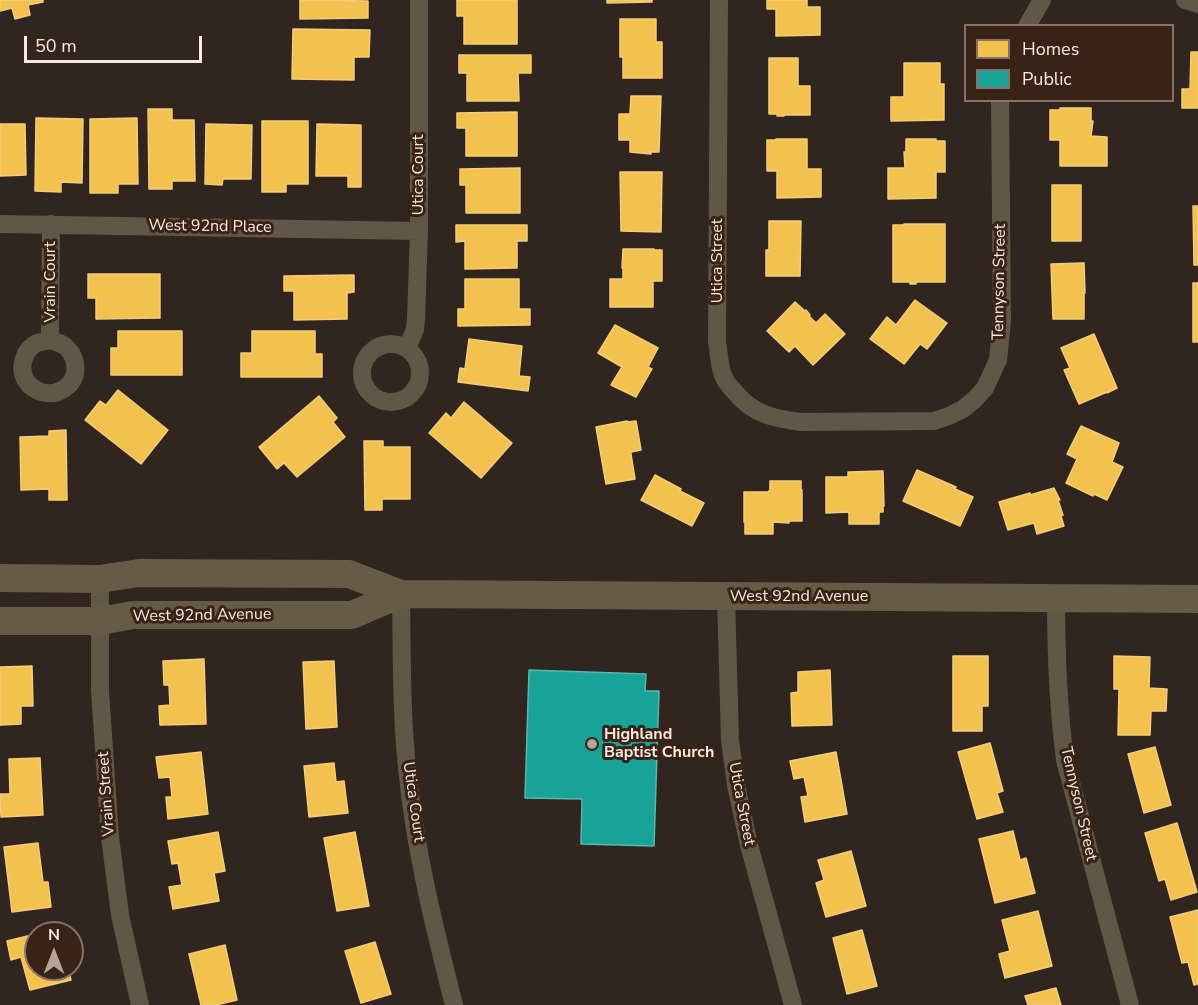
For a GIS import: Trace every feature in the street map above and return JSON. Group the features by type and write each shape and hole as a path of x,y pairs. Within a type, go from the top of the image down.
{"main road":[{"name":"West 92nd Avenue","path":"0,578 100,579 139,573 349,574 400,594 1198,599"},
{"name":"West 92nd Avenue","path":"0,621 100,621 133,615 352,615 400,594"}],"street":[{"name":"Utica Court","path":"407,349 416,320 419,231 419,0"},
{"name":"Utica Street","path":"719,0 717,342 723,375 743,401 757,412 784,420 802,422 852,422"},
{"path":"1028,24 1042,0"},
{"path":"1185,0 1198,4"},
{"name":"Tennyson Street","path":"852,422 934,421 948,416 963,409 985,388 998,360 1002,321 1000,102"},
{"name":"West 92nd Place","path":"0,224 419,231"},
{"name":"Vrain Court","path":"50,340 51,224"},
{"name":"Vrain Street","path":"100,579 100,691 110,837 120,915 140,1005"},
{"name":"Utica Court","path":"400,594 408,777 424,878 454,1005"},
{"name":"Utica Street","path":"726,597 730,741 736,785 749,844 793,1005"},
{"name":"Tennyson Street","path":"1056,598 1056,665 1065,760 1130,1005"}],"building: Homes":[{"path":"0,0 43,0 43,2 28,5 30,15 15,19 12,8 0,11"},
{"path":"300,0 368,1 368,18 300,19"},
{"path":"457,0 517,0 517,44 464,44 464,16 457,16"},
{"path":"607,0 652,0 652,2 607,3"},
{"path":"767,0 807,0 807,7 820,7 820,35 776,36 776,9 767,9"},
{"path":"620,19 656,19 656,42 662,42 662,78 623,78 623,57 620,57"},
{"path":"293,29 370,30 369,57 354,57 354,80 292,79"},
{"path":"1191,52 1198,52 1198,108 1182,108 1182,89 1190,89"},
{"path":"459,55 531,55 531,73 518,73 519,101 467,101 467,73 459,73"},
{"path":"769,58 798,58 798,86 810,86 810,115 777,116 777,114 769,114"},
{"path":"904,63 940,63 940,84 944,84 944,120 891,121 891,97 904,97"},
{"path":"631,96 661,96 659,152 651,152 651,154 630,152 630,140 619,140 619,114 630,114"},
{"path":"1060,108 1091,108 1091,121 1093,121 1091,136 1107,137 1107,166 1060,166 1060,140 1050,140 1050,110 1060,110"},
{"path":"148,109 172,109 172,120 194,120 195,181 172,181 172,189 149,189"},
{"path":"517,112 517,156 466,156 466,128 457,128 457,113"},
{"path":"36,118 83,119 82,183 61,182 61,192 35,191"},
{"path":"137,118 138,184 118,184 118,193 90,193 90,119"},
{"path":"262,121 308,121 308,184 286,184 286,192 262,192"},
{"path":"0,124 25,124 26,175 0,176"},
{"path":"206,124 252,125 251,179 223,179 222,185 205,184"},
{"path":"317,124 361,125 361,187 348,187 348,176 316,176"},
{"path":"807,139 807,169 821,169 821,197 777,198 777,171 767,171 767,140"},
{"path":"906,139 945,141 945,172 936,172 936,198 888,199 888,168 905,168"},
{"path":"520,168 520,213 466,213 466,185 460,185 460,169"},
{"path":"620,172 662,172 661,232 621,231"},
{"path":"1052,185 1081,185 1081,241 1052,241"},
{"path":"1193,206 1198,206 1198,265 1194,265"},
{"path":"769,221 801,221 800,276 766,276"},
{"path":"945,224 945,282 910,284 910,282 893,282 893,225"},
{"path":"456,225 527,225 527,241 517,241 517,268 465,269 465,241 456,242"},
{"path":"623,249 662,250 662,281 653,281 653,307 610,307 610,279 623,279"},
{"path":"1084,263 1084,319 1053,319 1051,264"},
{"path":"88,274 160,274 160,318 96,319 96,298 88,298"},
{"path":"354,275 354,292 347,293 347,319 294,320 294,291 284,291 284,276"},
{"path":"465,279 519,279 519,309 530,309 530,325 458,326 458,309 465,309"},
{"path":"1193,283 1198,283 1198,342 1193,342"},
{"path":"915,300 947,323 927,349 920,344 904,364 870,339 887,317 896,325"},
{"path":"795,302 806,310 816,323 825,314 845,334 813,365 795,346 789,352 767,331"},
{"path":"615,325 658,348 648,367 652,369 636,397 611,385 622,367 598,353"},
{"path":"118,331 182,331 182,375 111,375 111,348 118,348"},
{"path":"252,331 315,331 315,354 322,354 322,377 241,377 241,353 252,353"},
{"path":"1094,334 1117,388 1079,404 1064,370 1070,368 1061,348"},
{"path":"469,339 522,346 519,376 530,377 528,391 458,382 460,368 465,369"},
{"path":"118,390 168,430 141,464 85,420 100,401 106,405"},
{"path":"319,396 337,418 333,422 345,437 297,477 284,463 277,469 259,447"},
{"path":"464,402 512,443 481,478 429,433 446,413 451,418"},
{"path":"636,421 641,450 631,452 635,479 606,484 596,427"},
{"path":"1081,426 1119,443 1112,462 1123,467 1107,500 1066,483 1077,459 1067,454"},
{"path":"66,430 67,500 49,500 49,489 21,490 20,437 49,436 49,431"},
{"path":"364,441 383,441 383,447 410,447 410,499 382,499 382,510 365,510"},
{"path":"917,470 973,497 960,526 903,501"},
{"path":"883,471 884,506 883,512 879,512 879,524 849,524 849,512 826,513 826,477 848,477 848,472"},
{"path":"655,475 704,503 692,526 641,500"},
{"path":"770,481 801,481 802,521 773,522 773,534 745,534 744,492 768,492"},
{"path":"1054,488 1060,500 1058,500 1064,526 1037,534 1034,523 1008,530 999,502"},
{"path":"953,656 988,656 988,706 982,706 982,731 953,731"},
{"path":"1114,656 1150,657 1149,688 1167,689 1166,711 1151,711 1150,735 1118,735 1119,689 1114,689"},
{"path":"204,659 206,724 160,725 159,706 170,705 169,685 164,685 163,661"},
{"path":"334,661 337,727 306,729 303,662"},
{"path":"32,666 33,706 21,706 21,724 0,725 0,667"},
{"path":"830,670 832,725 792,726 791,693 798,692 798,672"},
{"path":"990,743 1003,791 997,793 1003,812 977,819 958,752"},
{"path":"1155,747 1171,805 1144,813 1128,754"},
{"path":"201,752 208,814 168,819 166,797 172,797 170,777 159,778 156,757"},
{"path":"836,752 847,814 805,822 801,797 808,796 804,777 794,779 790,761"},
{"path":"40,758 43,815 1,817 0,794 10,794 9,759"},
{"path":"334,763 336,782 344,781 348,813 309,817 304,766"},
{"path":"1177,823 1197,892 1171,900 1165,879 1159,881 1145,833"},
{"path":"1013,831 1020,860 1026,858 1035,893 995,903 979,839"},
{"path":"218,832 225,871 214,873 219,901 173,909 169,887 182,885 178,863 172,864 168,841"},
{"path":"355,832 369,906 337,911 324,838"},
{"path":"38,843 43,882 48,882 51,907 12,912 4,847"},
{"path":"851,851 866,906 826,917 816,883 824,880 818,860"},
{"path":"1198,910 1198,984 1194,985 1188,962 1182,963 1170,917"},
{"path":"1038,911 1052,966 1005,978 999,954 1010,951 1002,920"},
{"path":"862,930 877,986 847,994 833,938"},
{"path":"24,937 24,968 21,957 11,960 7,941"},
{"path":"375,942 391,994 361,1003 345,951"},
{"path":"225,945 237,1000 216,1005 201,1005 189,954"},
{"path":"28,981 67,981 30,990"},
{"path":"1056,988 1061,1005 1028,1005 1025,996"}],"building: Public":[{"name":"Highland Baptist Church","path":"529,670 646,674 645,691 659,691 654,846 581,844 582,799 525,798"}],"place":[{"name":"Highland Baptist Church","path":"592,744"}]}
